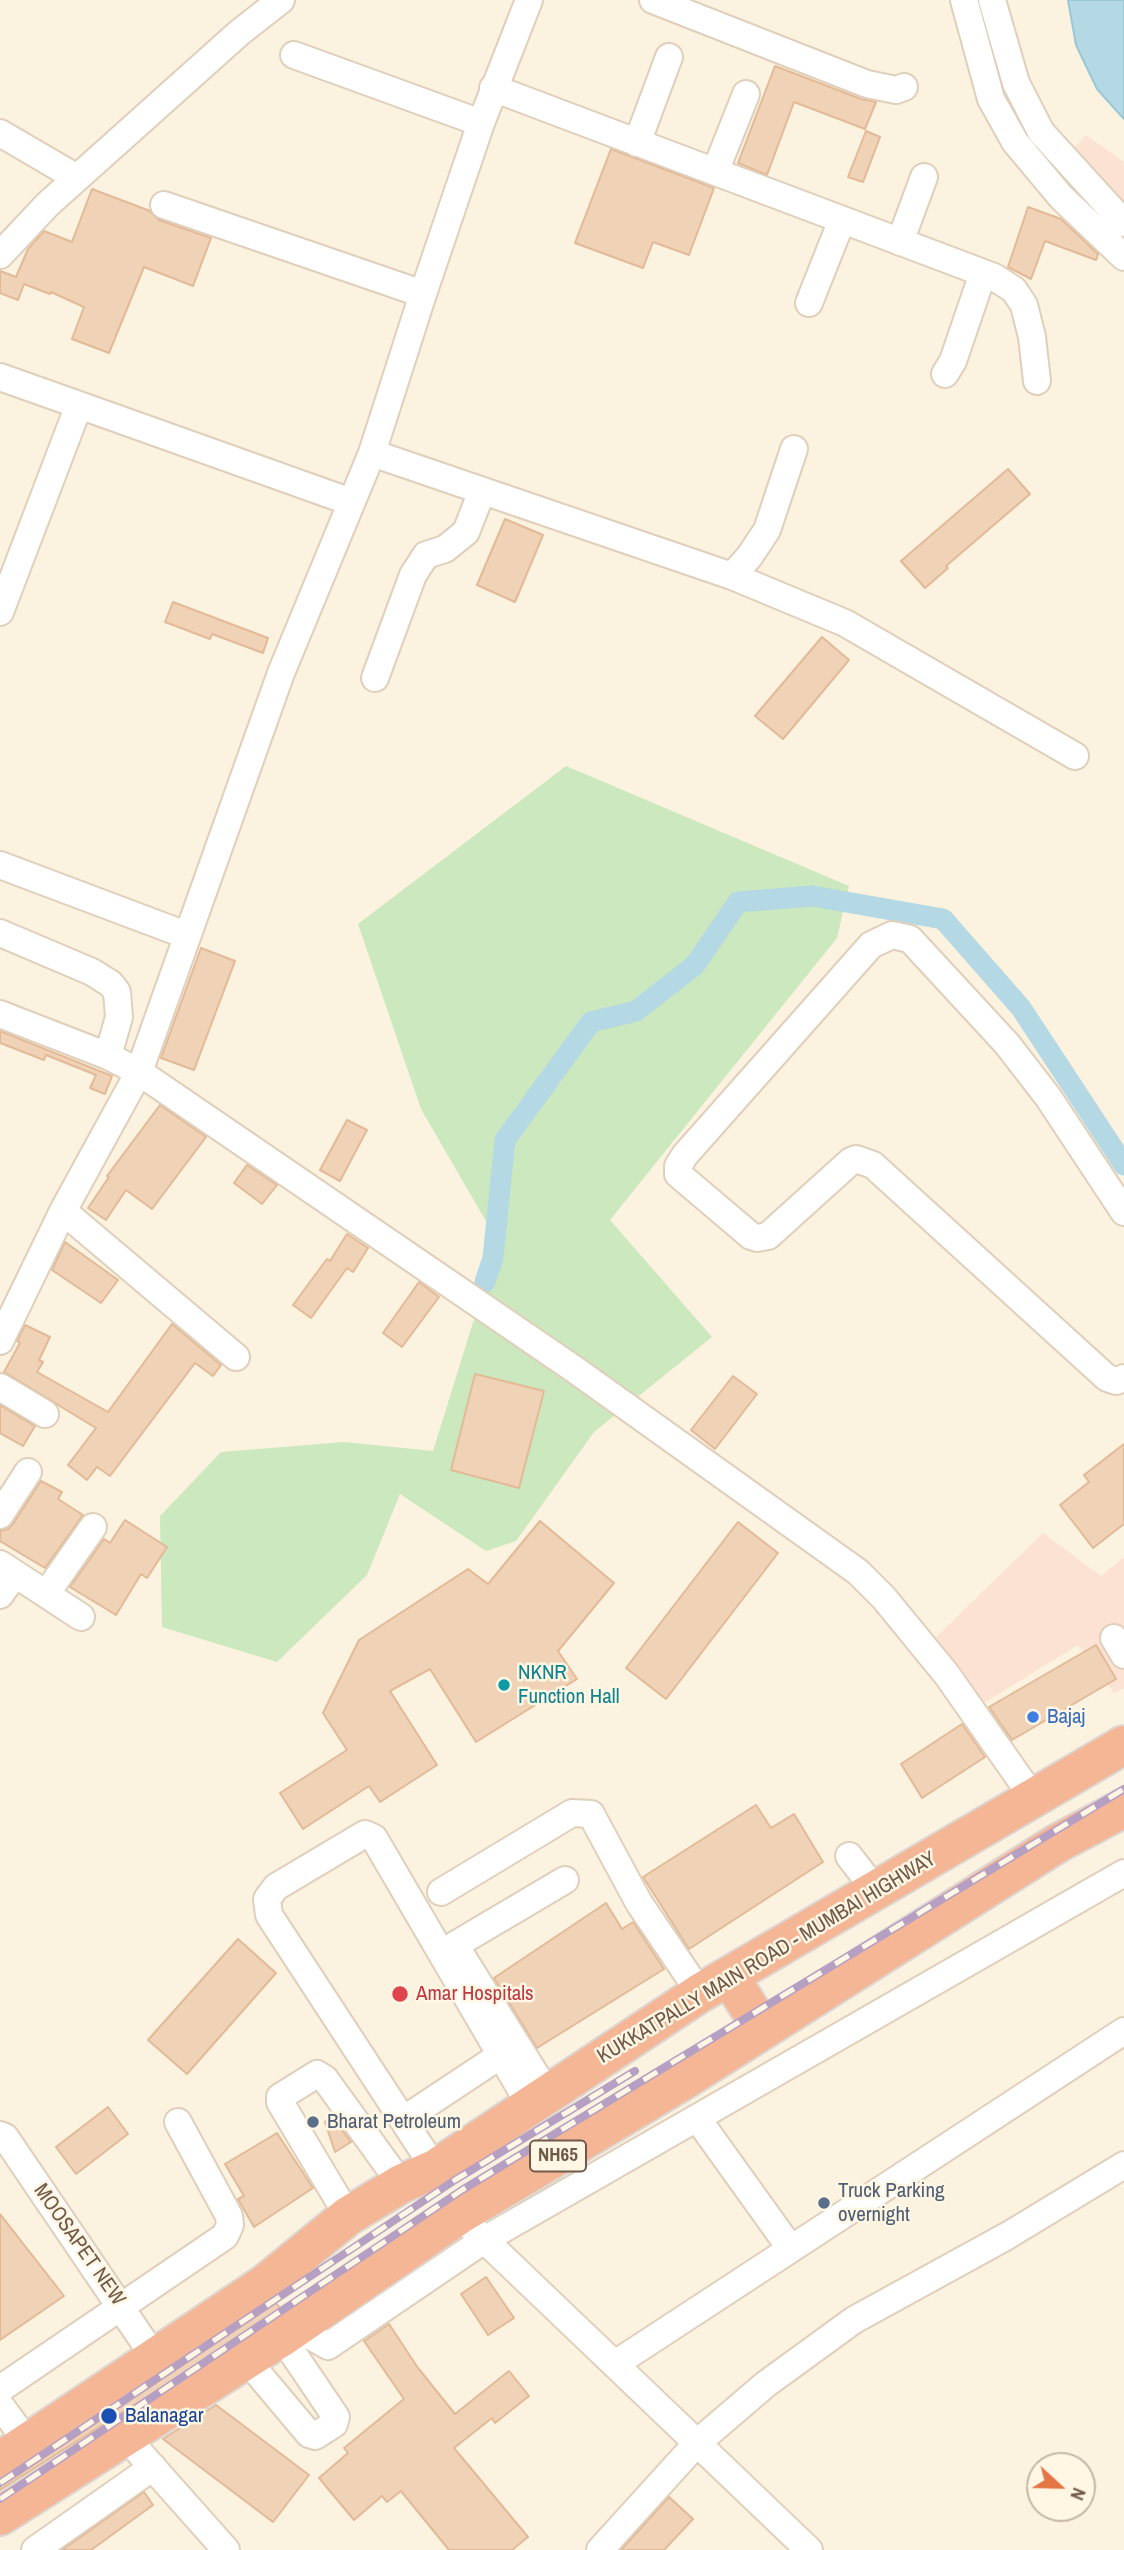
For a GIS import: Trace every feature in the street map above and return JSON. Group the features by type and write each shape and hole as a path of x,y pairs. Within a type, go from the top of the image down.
{"highway":[{"name":"KUKKATPALLY MAIN ROAD - MUMBAI HIGHWAY","path":"14,2452 265,2284 348,2216 401,2184 436,2169 714,1985 1124,1745"},
{"name":"NH65","path":"0,2516 289,2332 472,2228 763,2030 1058,1843 1124,1808"},
{"path":"714,1985 763,2030"}],"street":[{"path":"0,255 48,204 239,33 281,0"},
{"path":"0,1340 63,1211 139,1072 281,673 372,453 422,294 493,88 528,0"},
{"path":"653,0 706,10 867,83 897,90 904,87"},
{"path":"964,0 991,99 1015,142 1061,197 1124,257"},
{"path":"992,0 1016,83 1041,132 1124,223"},
{"path":"294,55 481,123"},
{"path":"637,143 669,57"},
{"path":"493,88 984,273 1014,290 1024,305 1032,337 1037,381"},
{"path":"715,172 746,94"},
{"path":"0,134 77,178"},
{"path":"900,242 924,177"},
{"path":"164,205 422,294"},
{"path":"809,303 842,220"},
{"path":"945,374 953,361 984,273"},
{"path":"0,377 351,502"},
{"path":"0,612 9,558 79,405"},
{"path":"732,576 750,557 767,530 794,449"},
{"path":"372,453 732,576 845,623 1075,756"},
{"path":"375,678 413,575 426,555 445,549 466,533 482,491"},
{"path":"0,865 186,935"},
{"path":"0,933 92,972 111,984 117,992 119,1017 108,1056"},
{"path":"1124,1212 1048,1097 1007,1044 910,939 892,935 870,945 678,1166 678,1174 751,1236 757,1238 768,1236 851,1161 856,1159 873,1165 1107,1378 1116,1381 1124,1378"},
{"path":"0,1014 108,1056 139,1072 574,1369 858,1572 884,1598 947,1675 1034,1799"},
{"path":"63,1211 236,1357"},
{"path":"0,1387 45,1414"},
{"path":"0,1515 28,1472"},
{"path":"46,1594 93,1527"},
{"path":"5,1578 46,1594 81,1617"},
{"path":"440,1892 572,1813 591,1814 639,1903 714,1985"},
{"path":"436,2169 269,1915 267,1899 275,1887 365,1834 374,1838 501,2055 538,2099"},
{"path":"849,1856 876,1891"},
{"path":"809,2550 472,2228 697,2118 1124,1873"},
{"path":"538,2099 455,1945 565,1880"},
{"path":"615,2364 1124,2031"},
{"path":"403,2120 501,2055"},
{"path":"348,2216 280,2102 281,2097 317,2074 325,2079 401,2184"},
{"path":"697,2118 791,2249"},
{"path":"0,2389 123,2308 225,2236 230,2225 229,2216 178,2122"},
{"name":"MOOSAPET NEW","path":"0,2135 5,2137 155,2358"},
{"path":"600,2550 697,2443 766,2384 855,2320 1007,2236 1124,2165"},
{"path":"246,2359 312,2436 334,2424 336,2417 308,2375 289,2332"},
{"path":"278,2395 308,2375"},
{"path":"0,2405 14,2452"},
{"path":"124,2435 226,2550"},
{"path":"35,2550 153,2467"}],"shaded area":[{"path":"1086,135 1124,162 1124,207 1073,149"},
{"path":"1043,1533 1101,1576 1124,1557 1124,1688 1114,1693 1078,1645 979,1706 931,1642"}],"green space":[{"path":"566,766 849,886 837,938 610,1220 712,1337 594,1432 516,1541 486,1551 400,1494 367,1575 277,1662 162,1627 160,1516 221,1452 344,1442 433,1451 498,1242 421,1109 358,924"}],"water":[{"path":"1068,0 1124,0 1124,119 1097,89 1076,45"}],"building":[{"path":"775,66 861,99 876,102 865,129 794,102 767,175 738,163"},
{"path":"866,131 880,137 863,182 848,177"},
{"path":"611,149 714,188 689,255 653,242 643,268 575,243"},
{"path":"92,189 150,211 159,220 211,238 193,286 144,267 109,353 72,339 84,307 51,292 50,294 24,284 18,300 0,293 0,271 16,277 28,249 44,231 72,242"},
{"path":"1028,207 1061,219 1098,254 1096,260 1045,241 1031,279 1008,267"},
{"path":"1008,469 1030,494 946,566 948,568 925,588 901,561"},
{"path":"505,519 543,535 515,602 477,585"},
{"path":"173,602 268,638 263,653 212,634 210,639 165,622"},
{"path":"822,637 849,660 783,739 755,716"},
{"path":"201,948 235,961 194,1070 161,1058"},
{"path":"0,1031 112,1076 105,1094 90,1088 96,1075 46,1055 44,1060 0,1043"},
{"path":"160,1105 206,1137 152,1209 126,1190 106,1220 88,1208 109,1177 107,1176"},
{"path":"347,1120 367,1130 340,1181 320,1170"},
{"path":"247,1165 277,1185 262,1204 234,1183"},
{"path":"347,1234 368,1248 353,1272 347,1268 311,1318 293,1305 327,1259 330,1261"},
{"path":"65,1242 118,1280 101,1303 52,1270"},
{"path":"419,1282 439,1297 402,1347 383,1333"},
{"path":"172,1324 221,1365 213,1376 195,1363 110,1476 97,1467 87,1480 68,1465 96,1428 4,1372 20,1343 17,1341 25,1325 50,1337 39,1360 43,1362 37,1372 108,1412"},
{"path":"475,1374 544,1391 519,1488 451,1470"},
{"path":"733,1376 757,1394 715,1449 691,1430"},
{"path":"0,1405 35,1426 23,1446 0,1433"},
{"path":"1124,1444 1124,1524 1093,1548 1060,1505 1089,1482 1084,1475"},
{"path":"41,1481 62,1492 58,1499 83,1515 45,1568 0,1541 0,1531 13,1524"},
{"path":"125,1520 167,1547 147,1578 141,1574 116,1615 70,1587 104,1539 110,1543"},
{"name":"NKNR Function Hall","path":"540,1521 614,1583 558,1651 577,1679 476,1742 430,1669 390,1691 437,1765 380,1802 369,1786 303,1829 280,1793 347,1750 323,1713 359,1640 468,1569 488,1584"},
{"path":"738,1522 778,1553 666,1699 626,1668"},
{"path":"1096,1645 1116,1679 1012,1740 989,1707"},
{"path":"962,1724 985,1757 922,1798 901,1764"},
{"path":"756,1805 771,1828 794,1814 823,1862 689,1949 643,1877"},
{"path":"606,1903 622,1929 633,1922 664,1969 537,2048 494,1978"},
{"path":"238,1939 276,1973 187,2074 148,2040"},
{"path":"108,2107 128,2134 76,2174 56,2147"},
{"path":"331,2115 351,2142 335,2152 325,2122"},
{"path":"277,2133 313,2188 254,2227 238,2199 244,2196 225,2164"},
{"path":"0,2214 64,2296 0,2340"},
{"path":"486,2277 514,2318 488,2335 461,2294"},
{"path":"276,2303 282,2311 0,2490 0,2483 12,2479"},
{"path":"389,2324 418,2368 455,2414 509,2371 529,2396 495,2423 492,2418 454,2448 528,2537 512,2550 449,2550 401,2491 387,2502 382,2496 354,2520 319,2478 348,2453 344,2448 404,2399 364,2341"},
{"path":"216,2405 309,2475 273,2522 163,2439"},
{"path":"144,2492 153,2505 91,2550 62,2550"},
{"path":"669,2497 693,2519 664,2550 621,2550"}],"waterway":[{"path":"485,1282 493,1258 505,1140 591,1022 636,1011 695,965 738,902 812,896 943,919 1021,1008 1124,1165"}],"railway":[{"path":"0,2499 462,2190 1124,1789"},
{"path":"0,2483 455,2180 635,2071"}],"place":[{"name":"NKNR Function Hall","path":"504,1685"},
{"name":"Bajaj","path":"1033,1717"},
{"name":"Amar Hospitals","path":"400,1994"},
{"name":"Bharat Petroleum","path":"313,2122"},
{"name":"Truck Parking overnight","path":"824,2203"},
{"name":"Balanagar","path":"109,2416"}]}
